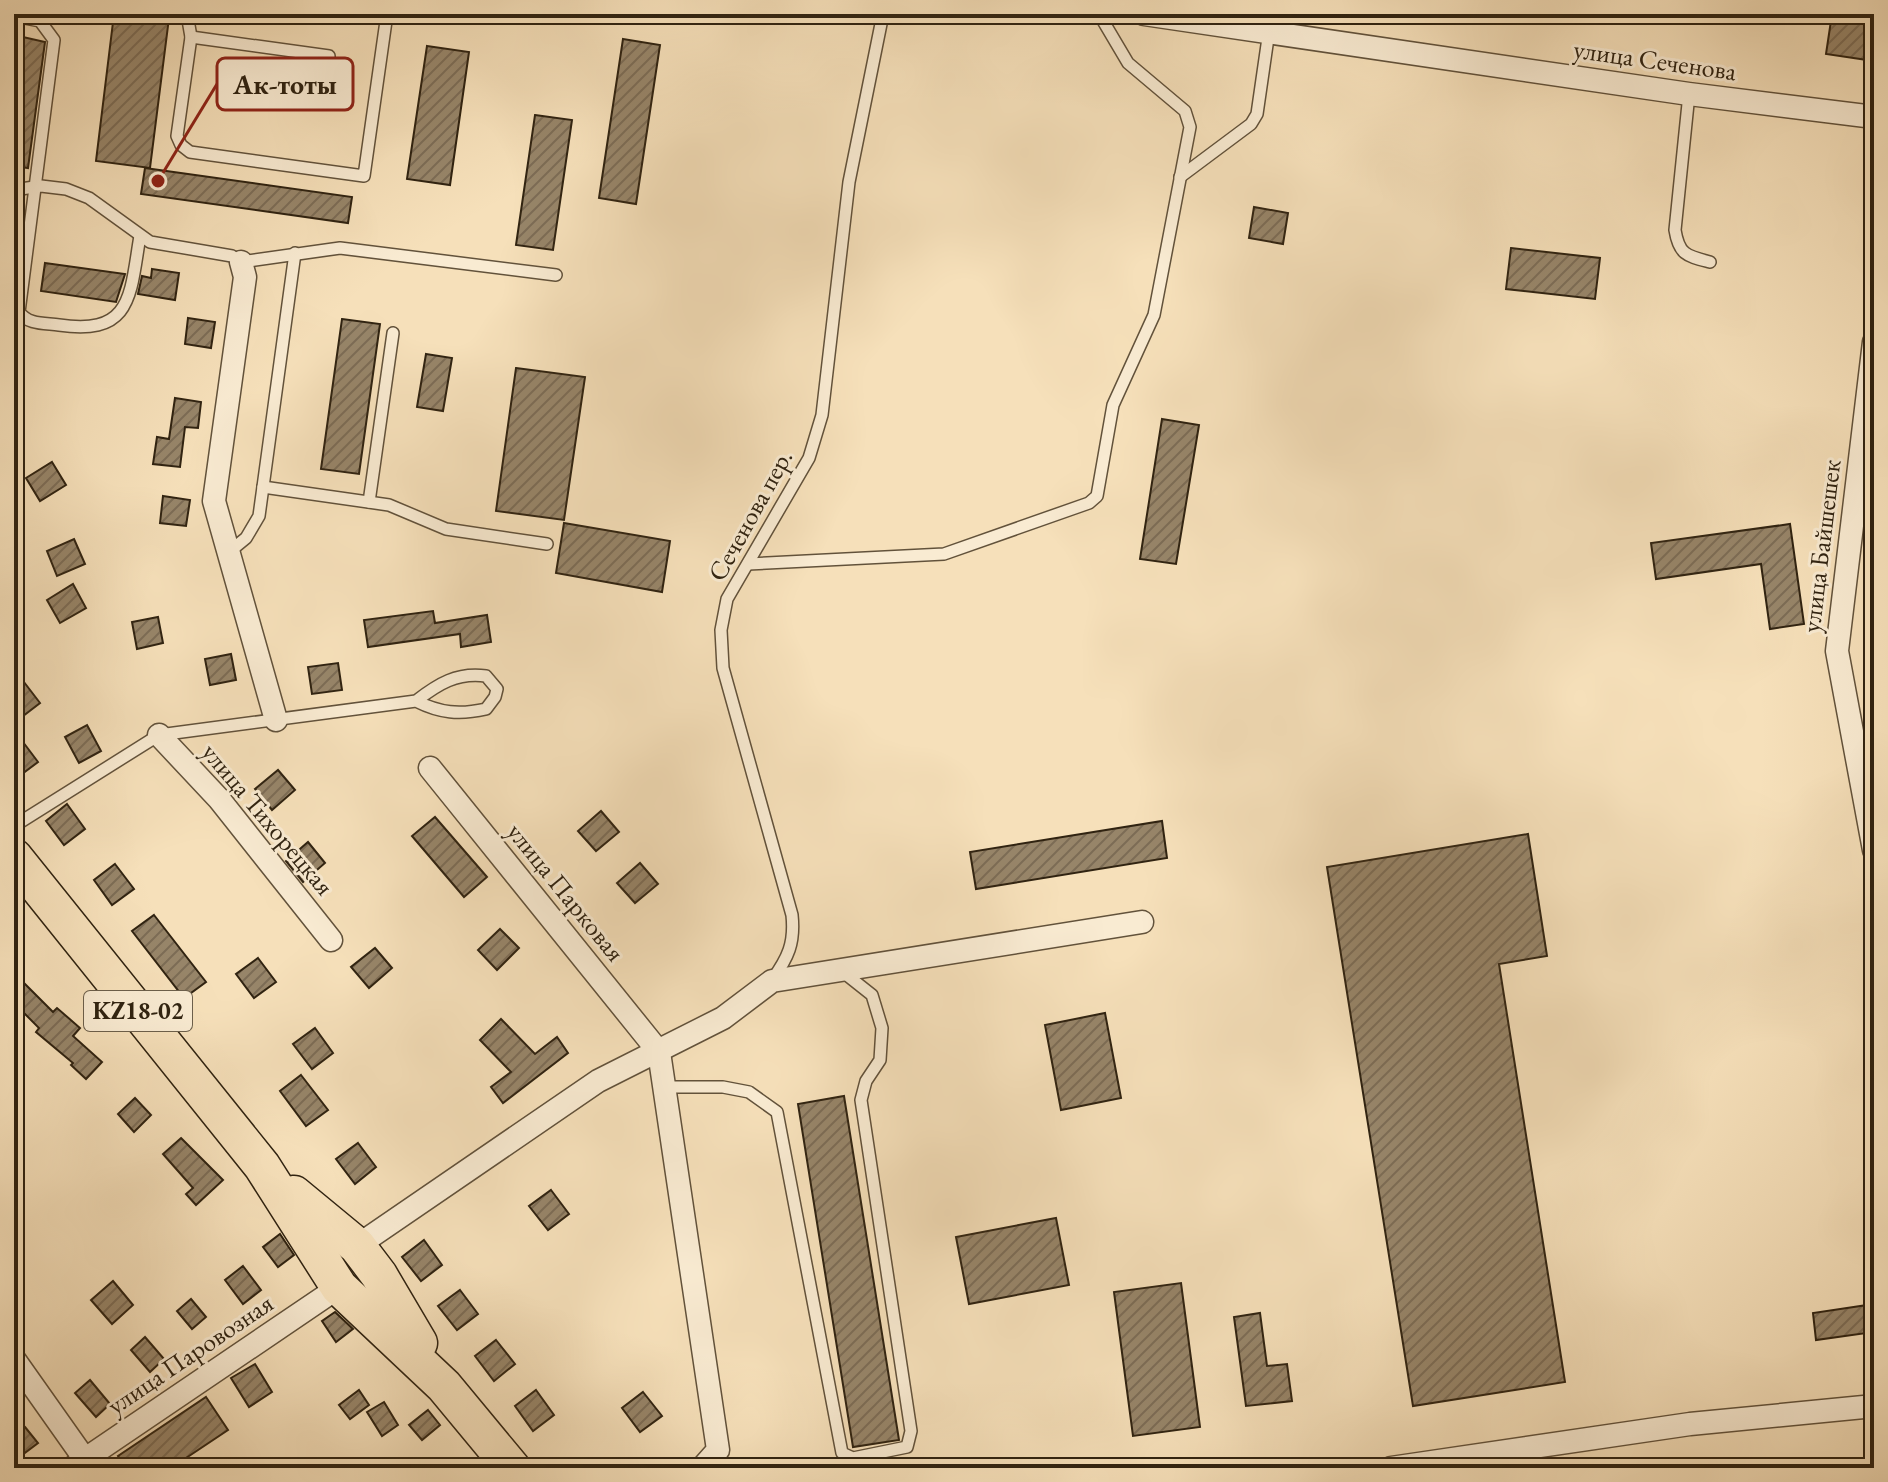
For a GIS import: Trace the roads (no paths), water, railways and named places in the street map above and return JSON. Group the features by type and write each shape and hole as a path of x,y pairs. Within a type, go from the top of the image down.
{"highway":[{"name":"KZ18-02","path":"14,857 262,1166 338,1243 357,1286 512,1468"}],"street":[{"name":"улица Сеченова","path":"1144,14 1689,94 1874,117"},
{"path":"241,262 245,277 214,501 276,720"},
{"name":"улица Байшешек","path":"1874,342 1837,651 1874,850"},
{"name":"улица Тихорецкая","path":"159,735 219,799 331,940"},
{"name":"улица Парковая","path":"430,768 659,1052"},
{"path":"338,1243 598,1081 723,1018 772,981 1142,922"},
{"path":"659,1052 718,1450 702,1468"},
{"name":"улица Паровозная","path":"83,1465 357,1286"},
{"path":"14,1359 83,1465"},
{"path":"1404,1467 1690,1424 1874,1406"}],"lane":[{"path":"187,14 191,37 177,136 181,145 190,152 364,176 387,14"},
{"path":"861,14 883,16"},
{"path":"748,564 925,558 1089,503 1097,496 1113,405 1154,315 1190,127 1185,111 1128,63 1099,14"},
{"path":"14,16 40,21 54,40 19,312 23,318 82,329 117,318 128,303 140,236"},
{"name":"Сеченова пер.","path":"772,981 787,960 794,936 792,915 722,655 721,630 727,599 809,458 822,415 849,182 883,16"},
{"path":"1180,177 1251,124 1257,114 1269,31"},
{"path":"191,37 329,56"},
{"path":"1689,94 1675,230 1678,248 1684,255 1710,262"},
{"path":"14,190 36,187 66,189 89,198 140,236 162,245 232,256 241,262 352,248 556,275"},
{"path":"229,553 255,527 295,253"},
{"path":"369,502 393,333"},
{"path":"263,487 389,505 446,529 547,544"},
{"path":"14,826 159,735 416,701 438,684 473,674 486,676 497,689 486,709 461,714 435,710 416,701"},
{"path":"664,1087 723,1087 749,1092 777,1112 842,1453 853,1458 907,1447 911,1431 861,1100 866,1081 880,1060 882,1028 872,995 840,969"}],"place":[{"name":"Ак-тоты","path":"158,181"}]}
